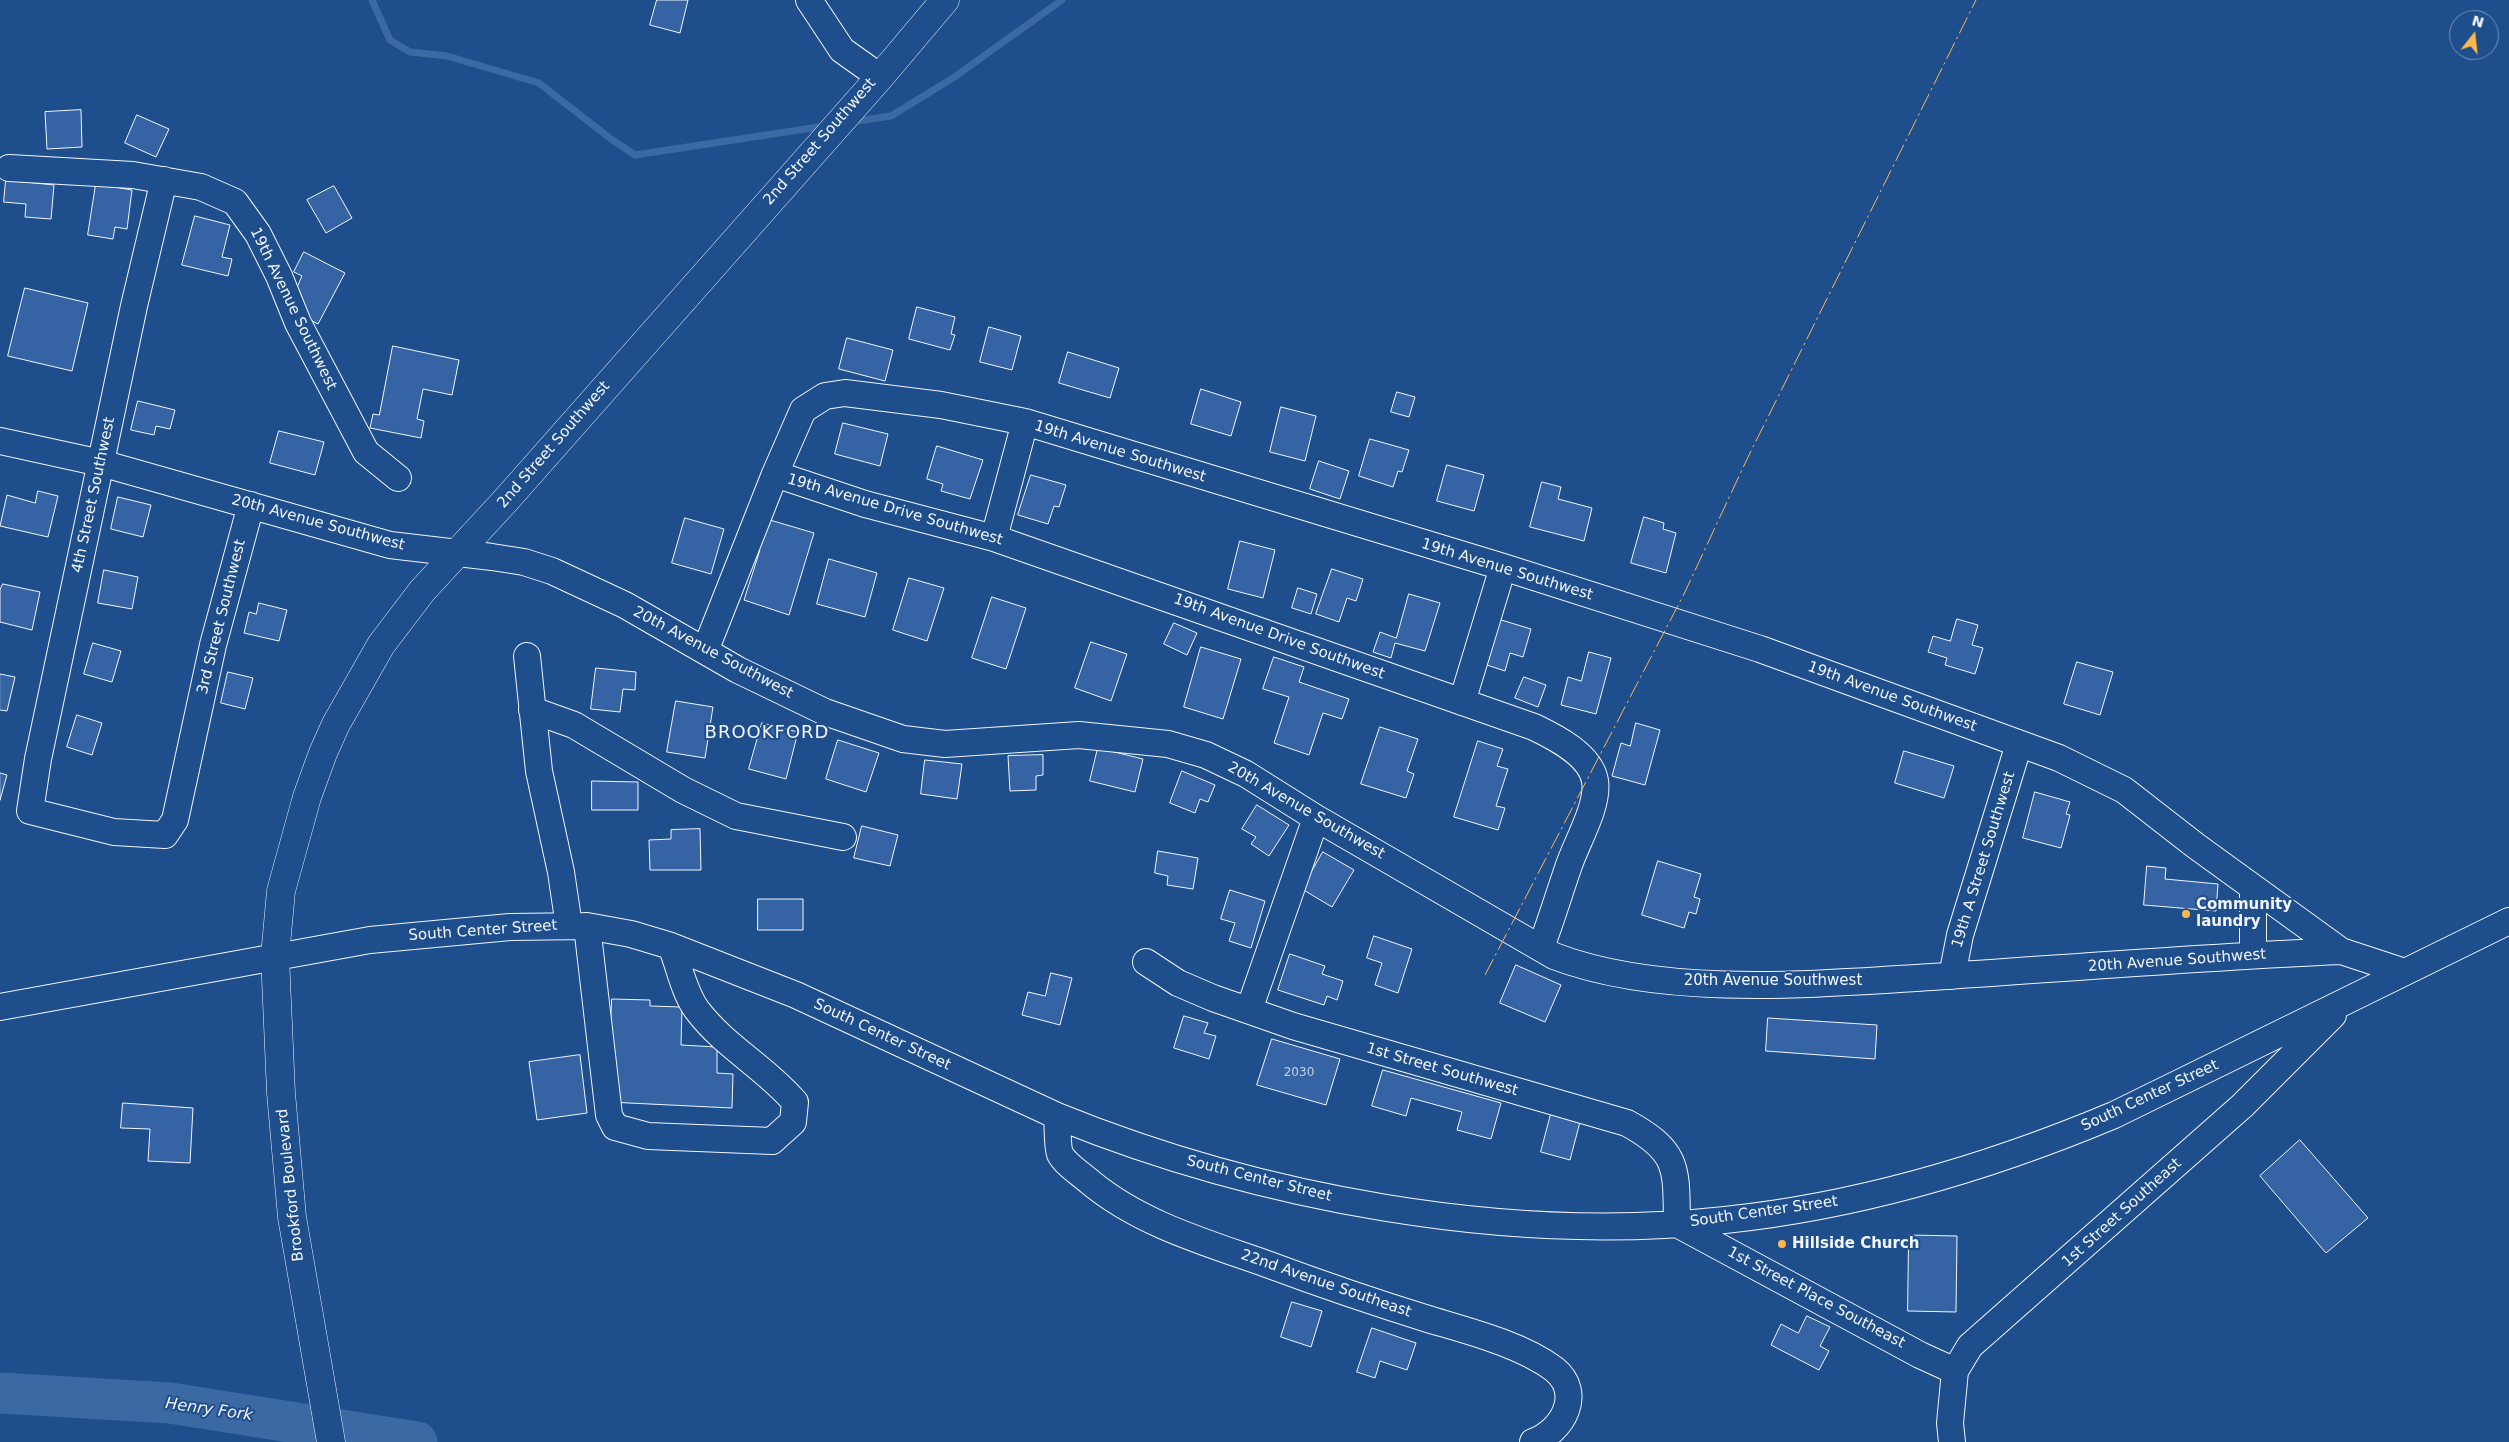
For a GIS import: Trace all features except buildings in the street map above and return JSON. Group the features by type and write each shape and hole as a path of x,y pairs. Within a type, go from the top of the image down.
{"main road":[{"path":"880,77 945,0"},
{"name":"2nd Street Southwest","path":"275,956 281,891 307,797 326,746 381,645 422,591 506,500 880,77"},
{"name":"Brookford Boulevard","path":"275,956 281,1093 292,1217 331,1442"}],"street":[{"name":"2nd Street Southwest","path":"809,0 842,50 880,77"},
{"name":"19th Avenue Southwest","path":"9,168 133,174 201,187 235,202 258,234 279,276 298,323 366,452 398,478"},
{"name":"4th Street Southwest","path":"164,180 134,306 38,759 30,811 114,832 165,835 174,820 195,730"},
{"name":"19th Avenue Southwest","path":"705,651 775,474 803,410 825,396 845,393 915,401 1025,422 1503,567 1760,649 2059,758 2124,790 2253,888 2341,951 2405,972"},
{"path":"994,538 1025,422"},
{"name":"20th Avenue Southwest","path":"0,441 101,463 390,545 524,562 552,571 625,605 738,670 825,712 903,739 945,744 1079,735 1168,744 1206,755 1246,774 1316,818 1554,956 1580,966 1606,972 1720,984 1821,984 2253,955 2341,951"},
{"name":"19th Avenue Drive Southwest","path":"775,474 865,504 994,538 1534,727 1564,741 1582,759 1595,779 1595,797 1568,866 1541,947"},
{"name":"3rd Street Southwest","path":"195,730 214,645 251,505"},
{"path":"1462,702 1503,567"},
{"path":"527,656 539,770 561,872 578,926 609,1115 615,1127 648,1136 772,1141 793,1122 795,1102 777,1081 727,1044 696,1008 671,946"},
{"path":"532,710 574,725 683,790 736,816 843,837"},
{"name":"19th A Street Southwest","path":"1952,976 1960,934 2019,744"},
{"path":"1249,1010 1316,818"},
{"path":"2253,888 2253,955"},
{"name":"South Center Street","path":"0,1007 370,940 510,926 578,926 631,934 671,946 796,995 1056,1116 1097,1133 1225,1174 1362,1204 1534,1224 1594,1226 1677,1224 1727,1220 1866,1196 1941,1178 1997,1160 2114,1115 2509,921"},
{"name":"1st Street Southwest","path":"1146,962 1178,983 1213,998 1349,1044 1626,1123 1649,1136 1663,1148 1676,1174 1677,1224"},
{"name":"1st Street Southeast","path":"1952,1442 1950,1423 1955,1371 1970,1346 2242,1106 2323,1027 2341,1005"},
{"name":"22nd Avenue Southeast","path":"1056,1116 1060,1153 1067,1162 1106,1196 1142,1215 1191,1238 1348,1293 1470,1331 1525,1353 1553,1369 1564,1378 1570,1394 1569,1404 1561,1422 1541,1439 1533,1442"},
{"name":"1st Street Place Southeast","path":"1677,1224 1920,1355 1955,1371"}],"waterway":[{"path":"372,0 390,40 410,52 447,56 539,83 611,139 635,155 825,126"},
{"path":"851,122 891,116 953,78 1062,0"},
{"name":"Henry Fork","path":"0,1393 170,1403 417,1442"}],"power":[{"path":"1485,975 1684,594 1748,457 1976,0"}],"place":[{"name":"Community laundry","path":"2186,914"},
{"name":"Hillside Church","path":"1782,1244"}],"district":[{"name":"BROOKFORD","path":"767,733"}]}
